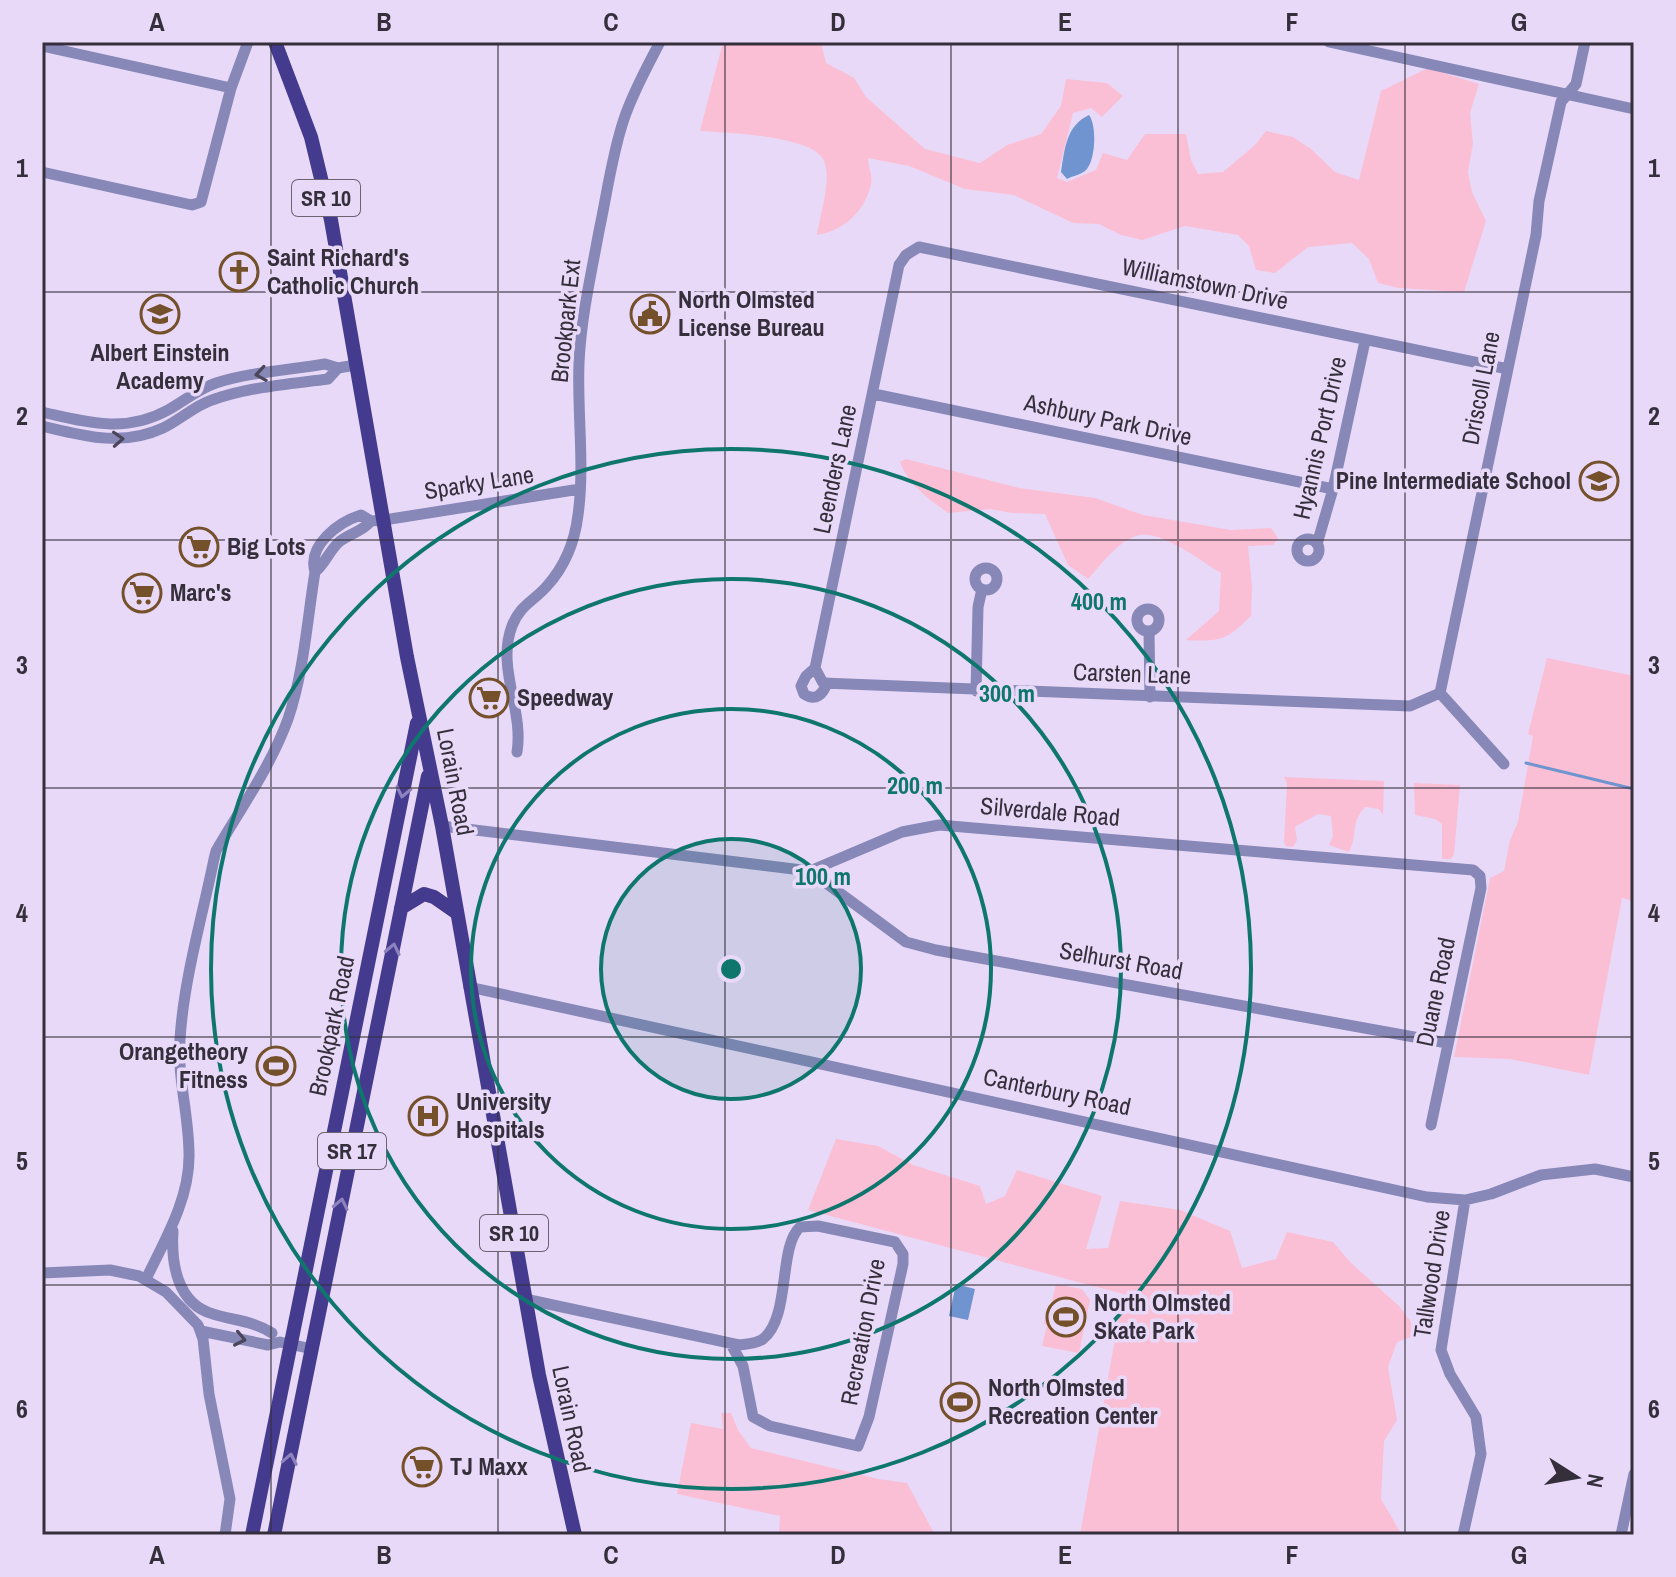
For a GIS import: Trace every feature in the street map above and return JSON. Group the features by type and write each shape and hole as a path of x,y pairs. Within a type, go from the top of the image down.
{"main road":[{"name":"Lorain Road","path":"275,42 311,137 331,220 378,520 442,826 539,1375 575,1535"},
{"name":"Brookpark Road","path":"252,1535 280,1340 419,715"},
{"name":"Brookpark Road","path":"274,1535 430,767"},
{"path":"401,908 424,894 457,913"}],"street":[{"path":"42,172 196,204 201,202 231,88 248,42"},
{"name":"Brookpark Ext","path":"517,752 520,731 507,654 512,627 530,600 547,586 568,554 576,527 580,489 579,362 588,288 623,120 660,42"},
{"path":"1329,42 1634,109"},
{"name":"Driscoll Lane","path":"1440,693 1536,235 1539,201 1554,131 1561,102 1576,84 1585,42"},
{"path":"42,46 231,88"},
{"name":"Williamstown Drive","path":"899,265 906,255 919,247 1508,369"},
{"name":"Leenders Lane","path":"824,682 821,695 816,697 804,694 801,686 815,668 899,265"},
{"name":"Hyannis Port Drive","path":"1317,544 1333,489 1365,341"},
{"path":"42,412 101,425 129,424 156,416 196,392 224,380 325,364 338,368 356,365"},
{"path":"42,426 100,439 135,438 166,427 207,401 243,392 328,379 338,368"},
{"name":"Ashbury Park Drive","path":"874,394 1333,489"},
{"name":"Sparky Lane","path":"173,1220 186,1184 189,1157 179,1060 181,1027 214,859 273,754 288,719 303,653 315,555 330,533 361,515 378,520 580,489"},
{"path":"976,691 978,607 982,589"},
{"path":"1149,631 1150,697"},
{"path":"815,668 824,682"},
{"name":"Carsten Lane","path":"824,682 976,691 1410,706 1440,693"},
{"path":"1440,693 1504,764"},
{"name":"Silverdale Road","path":"442,826 810,871 902,832 939,825 1473,870"},
{"name":"Duane Road","path":"1431,1125 1481,888 1480,876 1473,870"},
{"name":"Selhurst Road","path":"810,871 906,942 1447,1043"},
{"name":"Canterbury Road","path":"469,987 1427,1197 1465,1200 1491,1194 1541,1175 1595,1169 1634,1177"},
{"name":"Tallwood Drive","path":"1463,1535 1481,1454 1476,1417 1450,1374 1441,1350 1465,1200"},
{"path":"146,1279 173,1220"},
{"path":"173,1220 172,1259 181,1287 193,1303 203,1311 256,1323 280,1340"},
{"name":"Recreation Drive","path":"525,1299 739,1345 757,1342 772,1327 793,1237 800,1227 818,1226 895,1242 903,1254 871,1406 858,1446 770,1426 753,1417 743,1366 731,1344"},
{"path":"42,1273 110,1270 146,1279 162,1289 192,1317 201,1331 211,1404 230,1499 225,1535"},
{"path":"192,1317 312,1349"},
{"path":"201,1331 268,1345 280,1340"},
{"path":"1621,1535 1634,1474"}],"shaded area":[{"path":"723,42 821,42 826,63 854,78 866,97 925,149 980,163 1007,145 1041,134 1061,106 1066,79 1107,83 1123,96 1102,117 1091,108 1073,113 1057,178 1067,182 1096,170 1103,153 1127,160 1145,134 1186,134 1191,160 1198,174 1223,172 1255,145 1266,131 1293,137 1335,172 1359,180 1381,91 1428,68 1479,84 1470,113 1473,143 1468,172 1472,192 1486,221 1464,292 1399,288 1378,283 1369,259 1352,243 1308,247 1275,273 1256,270 1249,246 1238,235 1185,226 1142,240 1121,235 1099,224 1073,223 1014,195 965,189 909,166 868,158 871,181 864,203 844,224 817,235 827,177 824,161 817,152 768,137 700,131"},
{"path":"906,459 1019,488 1095,498 1143,515 1231,530 1271,528 1278,538 1273,545 1248,546 1251,616 1222,638 1186,640 1219,611 1221,573 1168,541 1146,535 1122,543 1088,579 1068,565 1045,514 990,509 948,513 908,478 900,462"},
{"path":"1547,658 1634,676 1634,901 1622,898 1589,1075 1510,1059 1454,1057 1490,878 1504,871 1510,840 1518,822 1533,736 1528,734"},
{"path":"1284,777 1384,781 1383,815 1379,809 1365,807 1357,819 1349,852 1329,845 1333,836 1331,816 1318,814 1295,827 1297,840 1293,847 1286,846 1287,784"},
{"path":"1414,783 1460,785 1451,859 1442,859 1442,824 1435,819 1415,815"},
{"path":"836,1139 878,1146 913,1165 980,1186 986,1204 1005,1196 1017,1170 1102,1196 1086,1249 1108,1248 1120,1201 1180,1210 1230,1231 1242,1268 1276,1259 1287,1232 1333,1242 1351,1263 1399,1306 1411,1322 1411,1337 1397,1342 1388,1367 1397,1420 1384,1441 1381,1499 1402,1535 1080,1535 1123,1294 808,1210"},
{"name":"North Olmsted Skate Park","path":"1056,1284 1082,1289 1090,1300 1079,1353 1042,1346 1047,1310 1050,1310"},
{"path":"721,1413 731,1413 751,1448 878,1479 907,1483 935,1535 779,1535 780,1516 677,1494 691,1423 723,1429"}],"water":[{"path":"1089,115 1094,135 1089,166 1067,179 1061,172 1068,139 1075,125"},
{"path":"956,1284 975,1289 968,1320 949,1316"}],"waterway":[{"path":"1526,763 1634,789"}],"place":[{"name":"Saint Richard's Catholic Church","path":"239,272"},
{"name":"Albert Einstein Academy","path":"160,314"},
{"name":"North Olmsted License Bureau","path":"650,314"},
{"name":"Pine Intermediate School","path":"1599,481"},
{"name":"Big Lots","path":"199,547"},
{"name":"Marc's","path":"142,593"},
{"name":"Speedway","path":"489,698"},
{"name":"Orangetheory Fitness","path":"276,1066"},
{"name":"University Hospitals","path":"428,1116"},
{"name":"North Olmsted Skate Park","path":"1066,1317"},
{"name":"North Olmsted Recreation Center","path":"960,1402"},
{"name":"TJ Maxx","path":"422,1467"}]}
